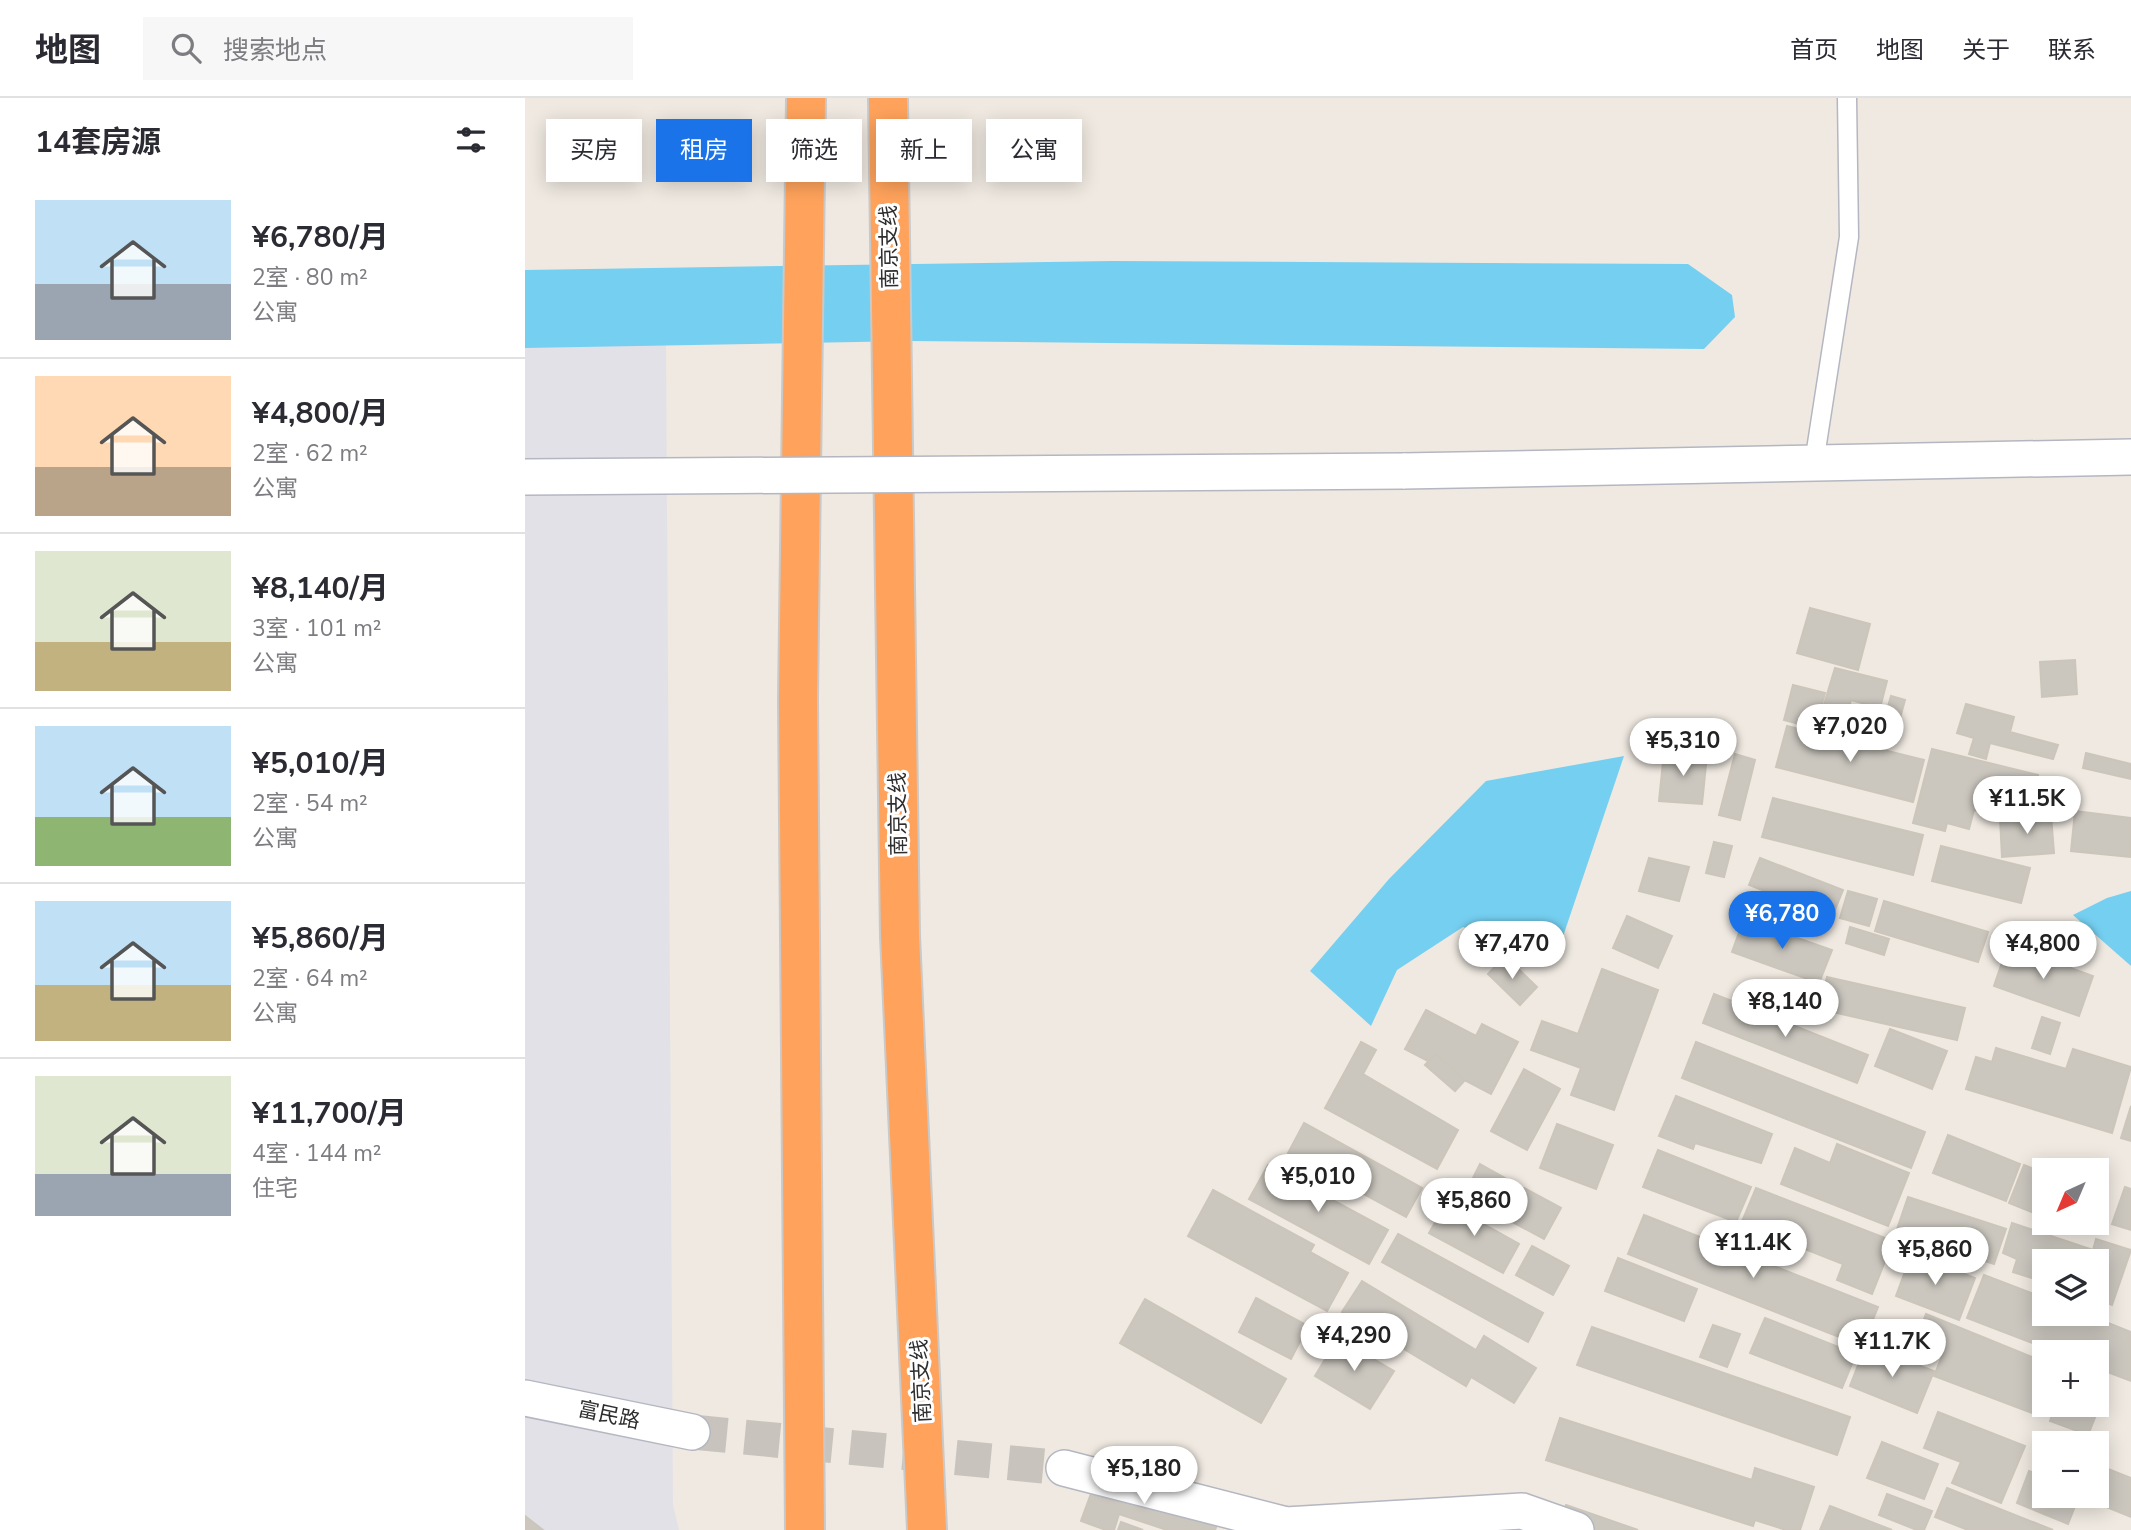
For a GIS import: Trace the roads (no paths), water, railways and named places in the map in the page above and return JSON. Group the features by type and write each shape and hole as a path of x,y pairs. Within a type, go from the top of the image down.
{"highway":[{"path":"805,1530 798,699 806,98"},
{"name":"南京支线","path":"888,98 900,936 927,1530"}],"street":[{"path":"525,477 1403,471 2131,457"},
{"name":"富民路","path":"525,1398 692,1432"},
{"path":"1064,1468 1286,1525 1522,1511 1576,1530"}],"lane":[{"path":"1814,463 1849,237 1847,98"}],"water":[{"path":"1112,261 1688,264 1732,295 1735,317 1704,349 910,341 525,348 525,270"},
{"path":"1624,756 1554,963 1463,927 1397,970 1371,1026 1310,971 1389,879 1486,781"},
{"path":"2131,891 2131,966 2073,915 2107,898"}],"tunnel":[{"path":"692,1432 1064,1468"}]}
